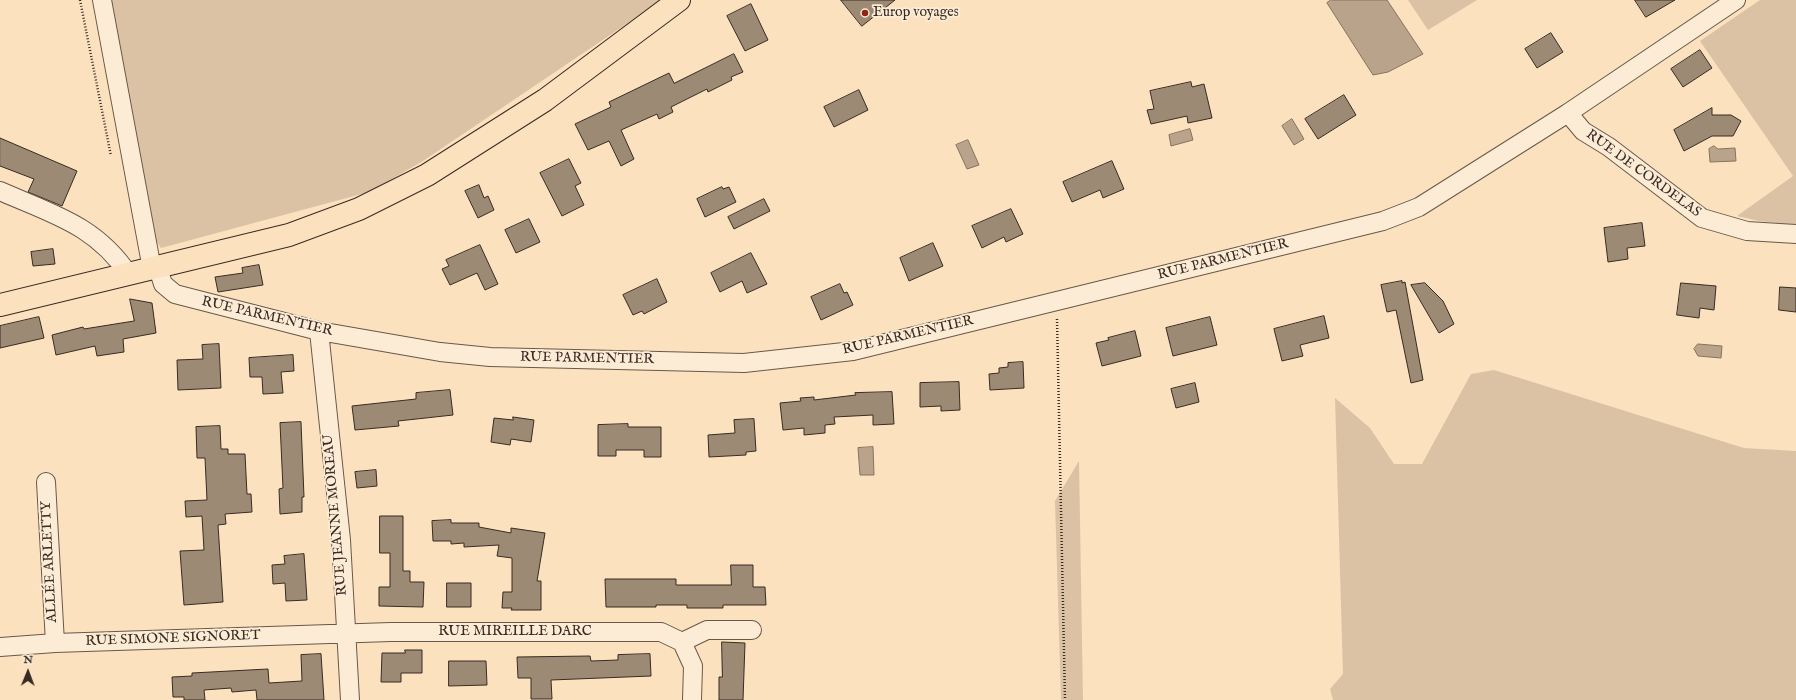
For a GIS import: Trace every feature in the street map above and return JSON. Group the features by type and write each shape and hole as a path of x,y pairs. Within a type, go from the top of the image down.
{"main road":[{"path":"0,305 289,235 359,209 427,175 545,100 679,0"}],"street":[{"name":"RUE PARMENTIER","path":"102,0 155,268 163,284 175,294 319,331 440,352 490,357 744,363 853,351 1383,221 1419,207 1568,113 1736,0"},
{"name":"RUE DE CORDELAS","path":"1568,113 1583,132 1609,147 1702,218 1747,231 1796,234"},
{"path":"0,191 67,220 100,240 114,254 128,275"},
{"name":"RUE JEANNE MOREAU","path":"319,331 341,540 345,633 350,700"},
{"name":"ALLÉE ARLETTY","path":"46,482 55,643"},
{"path":"692,700 693,666 682,642 707,630 752,630"},
{"name":"RUE MIREILLE DARC","path":"345,633 661,632 682,642"},
{"name":"RUE SIMONE SIGNORET","path":"0,647 55,643 345,633"}],"path":[{"path":"80,0 112,160"},
{"path":"1057,300 1065,700"}],"shaded area":[{"path":"109,0 662,0 423,161 369,192 161,248 154,238"},
{"path":"1331,0 1387,0 1423,54 1388,72 1373,75 1327,3"},
{"path":"1408,0 1477,0 1428,30"},
{"path":"1760,0 1796,0 1796,225 1759,221 1737,216 1793,176 1700,41"},
{"path":"1292,119 1304,139 1294,145 1282,126"},
{"path":"1190,129 1193,140 1171,146 1169,135"},
{"path":"968,140 979,165 967,169 956,145"},
{"path":"1714,146 1718,149 1735,148 1736,161 1710,162 1709,149"},
{"path":"1698,344 1722,346 1721,358 1698,356 1694,349"},
{"path":"1494,370 1744,448 1796,451 1796,700 1333,700 1330,689 1343,674 1335,398 1370,428 1394,464 1422,464 1471,374"},
{"path":"873,447 874,475 860,475 858,448"},
{"path":"1079,461 1083,700 1061,700 1055,501"}],"building":[{"name":"Europ voyages","path":"841,0 895,0 862,26"},
{"path":"1635,0 1675,0 1646,17"},
{"path":"751,4 768,40 745,51 727,16"},
{"path":"1551,33 1563,52 1537,68 1525,49"},
{"path":"1700,50 1712,68 1683,87 1671,69"},
{"path":"734,54 743,72 731,77 732,80 708,92 707,89 671,107 673,112 659,119 657,114 621,130 634,159 621,166 609,141 588,150 575,124 611,107 609,102 669,73 674,83"},
{"path":"1191,82 1192,87 1204,84 1212,118 1188,123 1187,116 1151,124 1147,110 1154,109 1150,91"},
{"path":"859,90 868,110 834,127 824,107"},
{"path":"1344,95 1356,115 1318,139 1305,119"},
{"path":"1712,108 1712,115 1731,115 1741,121 1733,136 1712,136 1684,151 1674,130"},
{"path":"0,138 77,171 62,206 28,192 34,179 0,166"},
{"path":"569,159 581,183 575,186 584,205 562,216 540,173"},
{"path":"1112,161 1124,189 1103,198 1100,190 1072,202 1063,182"},
{"path":"479,185 484,198 488,196 494,210 478,218 465,191"},
{"path":"722,187 723,189 729,187 736,202 705,217 697,199"},
{"path":"764,199 770,211 734,229 728,217"},
{"path":"1011,209 1023,234 1006,242 1004,237 982,248 972,226"},
{"path":"529,219 540,242 516,253 505,230"},
{"path":"1642,223 1645,246 1627,248 1628,259 1608,262 1604,228"},
{"path":"933,243 943,266 909,281 900,258"},
{"path":"480,245 498,284 485,290 477,273 450,285 442,269 449,266 446,260"},
{"path":"53,249 55,264 33,266 31,252"},
{"path":"751,253 767,284 747,293 742,281 720,292 711,273"},
{"path":"259,265 263,285 218,292 215,277 243,273 242,268"},
{"path":"657,279 667,302 644,314 642,311 633,315 623,295"},
{"path":"1402,281 1402,283 1405,282 1423,380 1411,383 1396,310 1387,312 1381,285"},
{"path":"1425,283 1443,301 1454,324 1439,333 1411,285"},
{"path":"1681,283 1716,286 1714,310 1700,308 1699,318 1677,315"},
{"path":"840,284 844,293 847,292 853,305 821,320 811,297"},
{"path":"1780,287 1796,288 1796,312 1779,310"},
{"path":"130,299 152,303 156,333 123,339 124,352 97,356 95,346 56,355 52,335 83,327 84,329 134,321"},
{"path":"1324,316 1329,338 1300,345 1303,356 1282,361 1274,329"},
{"path":"39,317 44,338 0,348 0,326"},
{"path":"1210,317 1217,345 1173,356 1166,328"},
{"path":"1135,331 1141,356 1102,366 1096,343 1109,340 1108,338"},
{"path":"219,344 221,388 178,390 177,360 203,359 202,345"},
{"path":"293,355 294,371 281,372 283,393 263,394 262,377 250,377 249,358"},
{"path":"1023,362 1024,388 990,390 989,374 999,373 999,368 1008,367 1008,363"},
{"path":"959,382 960,410 941,411 941,406 920,407 920,383"},
{"path":"1195,383 1199,402 1176,408 1171,389"},
{"path":"450,390 453,415 398,421 399,426 355,430 352,406 416,399 416,393"},
{"path":"892,392 894,424 873,425 873,415 834,417 835,424 825,425 825,433 804,435 804,428 783,430 780,403 801,401 800,398 814,397 814,400 856,395 855,393"},
{"path":"513,417 534,420 531,442 511,439 510,445 491,442 494,418 513,420"},
{"path":"754,419 756,451 746,452 746,455 709,457 708,435 735,433 734,420"},
{"path":"301,422 304,497 302,497 302,512 280,514 279,489 283,488 280,423"},
{"path":"628,424 628,427 661,427 661,457 644,457 644,450 616,450 616,456 598,456 598,425"},
{"path":"220,426 221,449 228,449 228,454 245,454 247,494 251,494 252,512 225,514 226,524 218,525 223,602 184,605 180,551 204,550 202,516 186,517 185,501 207,500 205,458 197,458 196,427"},
{"path":"376,470 377,486 357,488 355,472"},
{"path":"380,516 403,516 403,571 410,571 410,582 424,582 423,607 379,606 379,587 390,587 390,553 380,553"},
{"path":"451,520 451,523 479,523 479,527 511,533 511,528 545,533 537,581 541,581 541,610 511,610 512,608 502,608 503,592 512,592 512,558 497,556 499,545 464,547 464,543 451,544 451,541 433,541 432,521"},
{"path":"304,554 307,600 286,601 285,583 273,584 272,565 285,564 284,556"},
{"path":"731,565 753,565 753,587 765,587 766,605 723,605 723,608 687,608 687,605 656,605 656,607 606,607 605,579 676,579 676,585 731,585"},
{"path":"447,583 471,583 471,607 447,607"},
{"path":"722,642 745,643 743,700 719,700 719,677 722,677"},
{"path":"405,650 422,650 422,673 401,673 401,682 381,682 382,653 405,653"},
{"path":"321,654 324,700 257,700 256,690 232,692 231,688 204,690 205,700 184,700 184,697 173,697 172,677 192,676 192,673 268,669 269,683 302,681 301,655"},
{"path":"650,654 651,676 551,680 552,699 531,699 531,678 518,678 517,657 590,656 591,661 618,660 618,655"},
{"path":"449,661 486,661 487,685 449,686"}],"place":[{"name":"Europ voyages","path":"865,13"}]}
